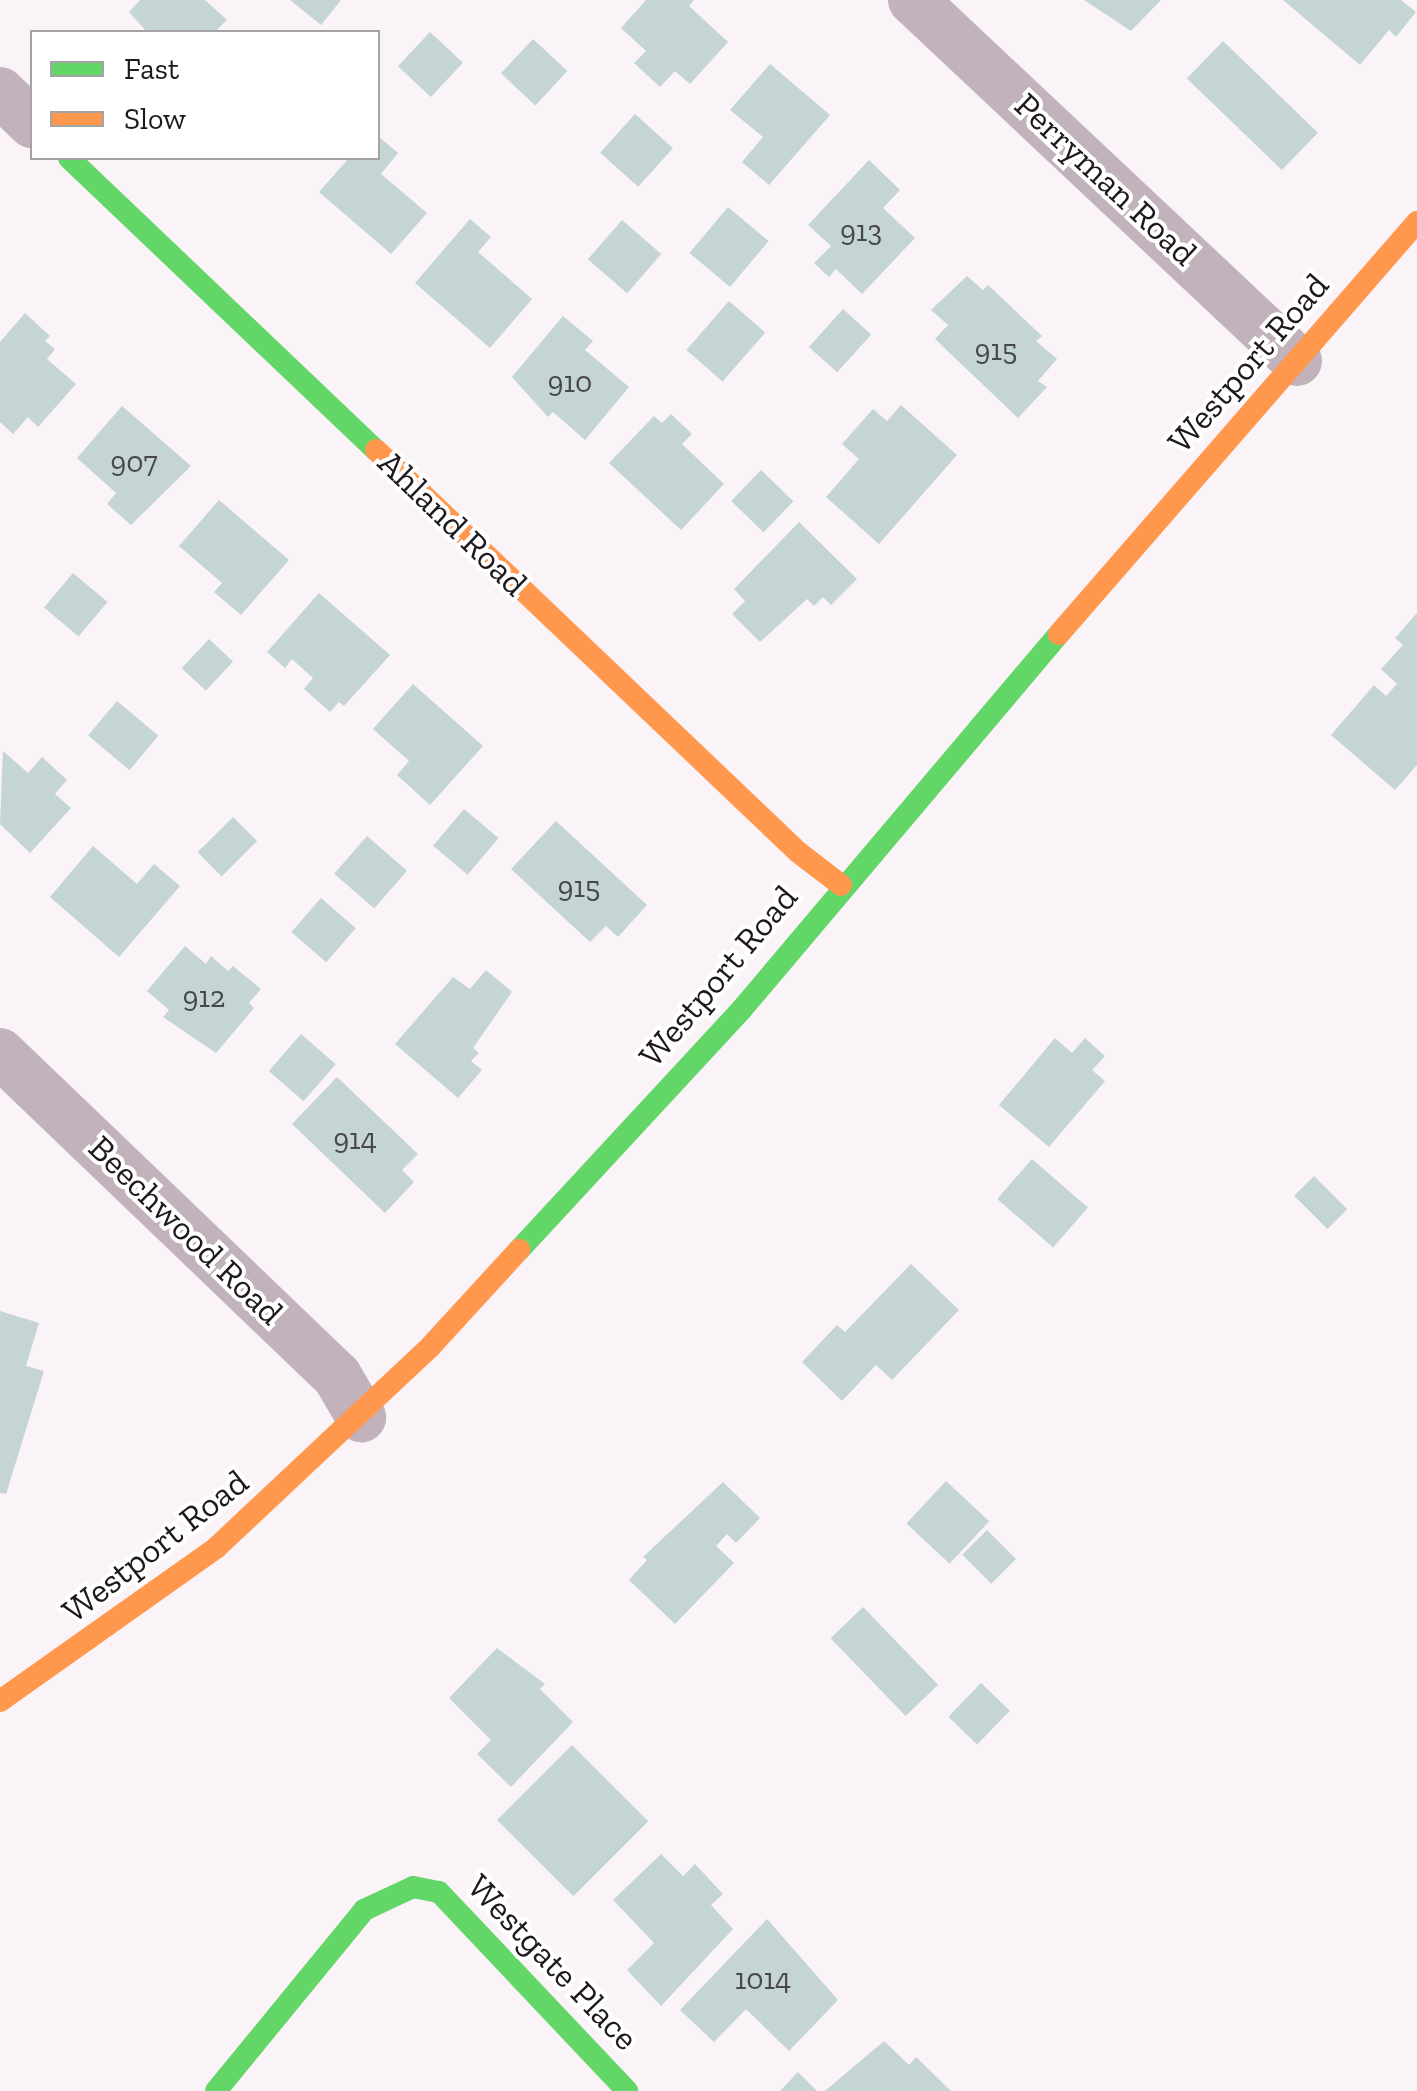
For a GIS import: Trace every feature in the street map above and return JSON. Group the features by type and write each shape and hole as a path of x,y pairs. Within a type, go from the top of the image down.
{"main road":[{"name":"Ahland Road","path":"71,160 798,852 841,885"},
{"name":"Westport Road","path":"0,1701 216,1548 361,1416 742,1009 841,885 1417,222"},
{"name":"Westgate Place","path":"216,2091 364,1910 413,1887 439,1892 627,2091"}],"street":[{"name":"Perryman Road","path":"914,0 1297,360"},
{"path":"0,92 30,121"},
{"name":"Beechwood Road","path":"0,1053 337,1376 361,1416"}],"building":[{"path":"140,0 205,0 227,20 217,30 145,30 129,12"},
{"path":"290,0 341,0 321,25"},
{"path":"646,0 694,0 689,6 728,42 690,84 675,71 660,87 634,63 646,51 621,28"},
{"path":"1084,0 1161,0 1131,31"},
{"path":"1283,0 1401,0 1416,12 1396,37 1389,30 1360,65"},
{"path":"430,32 463,63 431,97 398,66"},
{"path":"533,39 567,71 535,105 501,73"},
{"path":"1223,41 1318,133 1282,170 1187,78"},
{"path":"770,64 830,115 769,185 742,162 763,137 730,110"},
{"path":"635,114 673,148 638,187 600,153"},
{"path":"380,138 398,153 381,174 427,213 391,254 319,192 347,160 380,160"},
{"path":"869,160 900,190 883,208 915,238 862,294 836,269 829,277 814,263 831,246 808,225"},
{"path":"728,207 769,241 730,287 689,253"},
{"path":"470,219 491,237 478,252 532,299 490,348 415,283"},
{"path":"622,220 661,254 627,293 588,259"},
{"path":"967,276 983,290 988,285 1042,336 1036,341 1057,359 1038,381 1047,387 1018,418 935,339 948,325 931,310"},
{"path":"729,301 765,332 723,382 686,350"},
{"path":"843,309 871,334 837,372 809,347"},
{"path":"25,313 50,336 45,341 55,349 47,359 76,384 38,427 28,417 13,434 0,422 0,342"},
{"path":"563,316 593,341 585,350 629,387 585,440 553,412 548,417 512,377"},
{"path":"901,405 957,455 879,544 826,497 859,459 842,444 873,409 887,421"},
{"path":"122,406 191,466 131,525 107,504 116,493 77,458"},
{"path":"671,414 692,434 682,444 724,484 681,530 609,463 654,416 662,423"},
{"path":"761,470 793,501 763,532 731,501"},
{"path":"219,500 289,560 241,615 214,592 222,583 179,546"},
{"path":"799,522 857,579 831,605 823,597 814,606 807,599 760,642 732,614 745,601 734,589"},
{"path":"73,573 107,602 79,636 44,607"},
{"path":"319,593 390,655 344,706 339,702 330,712 304,689 313,678 292,659 285,668 267,652"},
{"path":"1417,613 1417,765 1395,790 1331,735 1374,685 1386,696 1397,684 1381,669 1403,645 1395,638"},
{"path":"209,639 233,662 206,691 182,668"},
{"path":"413,684 483,746 430,805 397,775 409,761 373,729"},
{"path":"117,701 158,736 129,770 88,735"},
{"path":"3,751 28,773 42,757 67,780 55,794 71,808 30,853 0,824"},
{"path":"464,809 498,838 468,875 433,846"},
{"path":"233,817 257,841 222,876 198,852"},
{"path":"556,821 647,905 618,937 606,926 590,942 511,869"},
{"path":"367,836 407,871 374,909 334,874"},
{"path":"93,846 137,884 154,864 180,886 119,957 50,897"},
{"path":"321,898 356,928 326,962 291,932"},
{"path":"185,946 206,964 211,956 228,971 233,966 261,989 249,1003 254,1008 216,1053 163,1017 169,1010 147,991"},
{"path":"486,970 512,992 473,1048 479,1053 471,1061 482,1070 458,1098 395,1044 453,977 470,989"},
{"path":"301,1034 336,1064 304,1101 269,1071"},
{"path":"1055,1038 1072,1053 1085,1038 1105,1056 1092,1070 1105,1081 1049,1147 999,1105"},
{"path":"337,1077 418,1154 402,1170 414,1182 385,1213 292,1124"},
{"path":"1032,1159 1088,1208 1053,1248 997,1199"},
{"path":"1314,1176 1347,1209 1327,1229 1294,1196"},
{"path":"911,1264 959,1310 892,1380 876,1365 842,1401 802,1362 837,1325 845,1332"},
{"path":"0,1311 39,1323 26,1366 44,1371 6,1494 0,1493"},
{"path":"946,1481 989,1521 950,1564 906,1523"},
{"path":"723,1482 760,1518 736,1543 727,1534 716,1546 734,1563 675,1624 629,1580 647,1560 643,1557"},
{"path":"987,1530 1016,1559 991,1584 962,1555"},
{"path":"863,1607 938,1685 906,1716 831,1638"},
{"path":"497,1648 545,1684 540,1689 573,1722 511,1787 477,1754 491,1740 449,1698"},
{"path":"981,1683 1010,1711 977,1745 948,1717"},
{"path":"572,1745 648,1821 573,1896 497,1820"},
{"path":"661,1854 683,1876 695,1864 723,1894 711,1905 733,1929 661,2006 627,1970 654,1943 613,1900"},
{"path":"767,1919 838,2000 789,2051 746,2009 714,2042 680,2010"},
{"path":"884,2041 909,2065 916,2057 951,2091 825,2091"},
{"path":"798,2072 817,2091 780,2091"}],"traffic: fast":[{"path":"71,160 376,450"},
{"path":"519,1250 742,1009 1059,634"},
{"path":"216,2091 364,1910 413,1887 439,1892 627,2091"}],"traffic: slow":[{"path":"1059,634 1417,222"},
{"path":"376,450 798,852 841,885"},
{"path":"0,1701 216,1548 430,1347 519,1250"}]}
